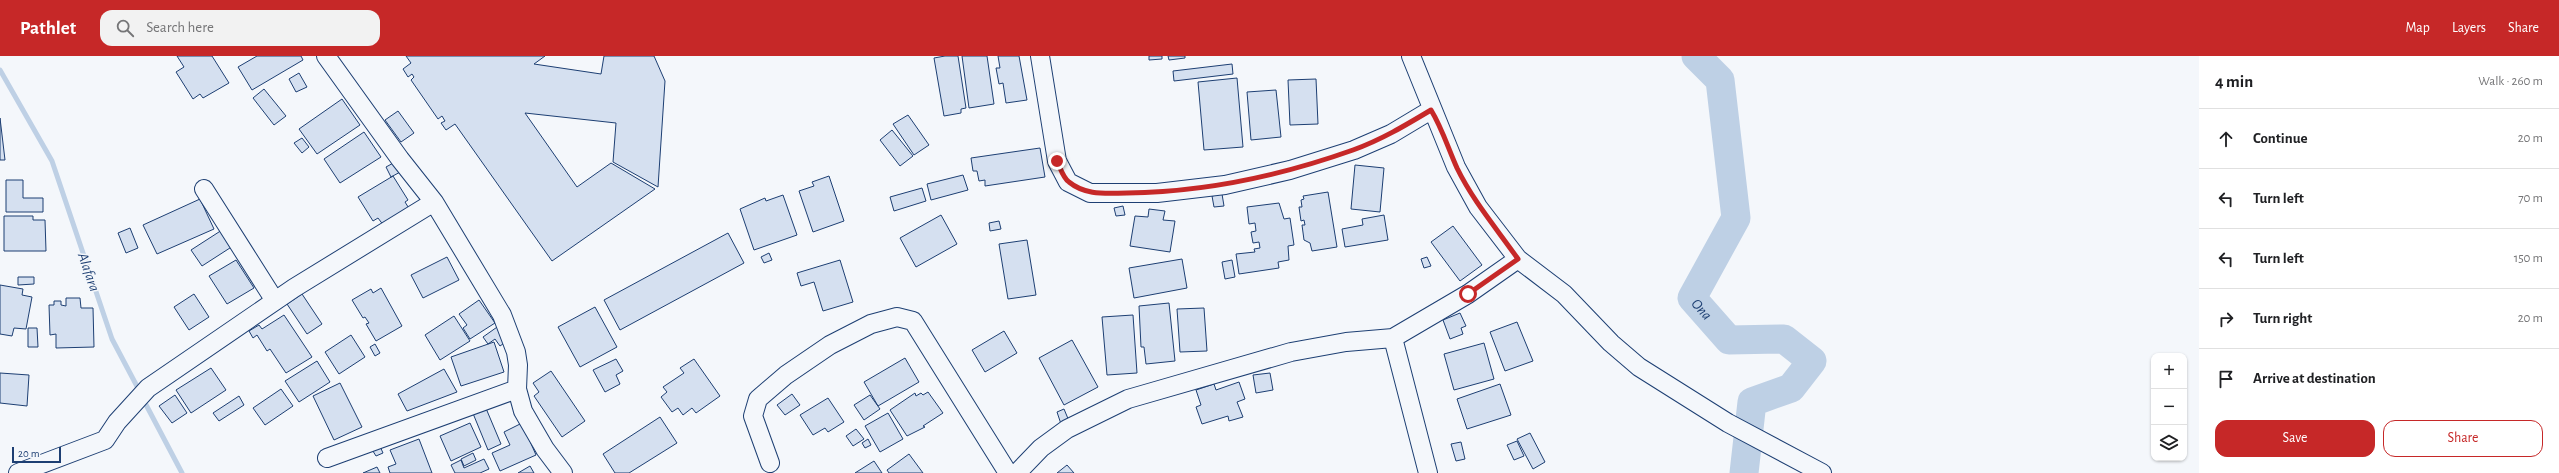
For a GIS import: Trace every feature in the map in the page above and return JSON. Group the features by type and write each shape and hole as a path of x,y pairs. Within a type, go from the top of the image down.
{"street":[{"path":"326,56 400,159 434,202 502,315 516,352 518,365 517,389 524,411 545,448 563,473"},
{"path":"1040,56 1057,161 1068,182 1090,193 1172,191 1225,185 1290,170 1360,148 1391,134 1431,110"},
{"path":"1411,56 1431,110 1441,126 1456,167 1478,207 1518,259 1564,294 1611,343 1639,367 1728,423 1822,473"},
{"path":"204,189 274,301"},
{"path":"18,473 105,440 118,422 148,388 274,301 404,218 434,202"},
{"path":"1017,473 1041,448 1067,429 1128,399 1292,352 1346,342 1393,338 1468,294 1518,259"},
{"path":"770,463 753,416 758,399 786,375 830,345 871,324 896,317 913,321 1008,473"},
{"path":"1393,338 1428,473"},
{"path":"327,458 517,389"}],"building":[{"path":"177,56 212,56 229,83 203,98 200,94 193,99 176,72 184,67"},
{"path":"257,56 301,56 303,60 252,90 238,67"},
{"path":"406,56 545,56 534,64 601,74 604,56 654,56 665,81 658,187 613,162 616,123 525,113 577,187 611,163 655,189 552,261 455,124 446,130 441,123 445,121 442,116 438,119 411,80 414,77 412,74 408,77 403,69 411,63"},
{"path":"958,56 966,108 961,109 961,113 944,116 934,58"},
{"path":"962,56 987,56 994,104 969,108"},
{"path":"998,56 1019,56 1027,100 1006,103 1003,83 999,84 996,68 1000,68"},
{"path":"1149,56 1162,56 1162,59 1149,60"},
{"path":"1168,56 1185,56 1185,58 1169,60"},
{"path":"1232,64 1233,74 1174,81 1173,71"},
{"path":"299,73 307,87 296,92 289,79"},
{"path":"1237,78 1243,147 1204,150 1198,82"},
{"path":"1316,79 1318,124 1290,125 1288,80"},
{"path":"264,89 286,116 274,125 253,98"},
{"path":"1276,90 1281,137 1251,140 1247,92"},
{"path":"342,99 360,125 317,154 299,129"},
{"path":"398,111 414,133 401,142 385,120"},
{"path":"908,115 929,145 914,155 893,124"},
{"path":"0,118 5,160 0,160"},
{"path":"892,130 913,156 900,166 880,140"},
{"path":"364,132 381,157 340,183 324,159"},
{"path":"302,138 309,147 302,153 294,143"},
{"path":"1040,148 1045,177 985,186 985,180 979,181 977,171 973,171 971,158"},
{"path":"397,161 402,171 391,177 386,167"},
{"path":"1355,165 1384,168 1380,212 1351,209"},
{"path":"963,175 968,190 931,200 927,184"},
{"path":"393,176 408,200 405,202 410,210 384,226 378,218 373,221 358,197"},
{"path":"829,176 844,221 813,232 799,191 814,186 812,182"},
{"path":"6,180 23,180 23,198 43,198 43,212 6,212"},
{"path":"922,188 926,201 894,211 890,197"},
{"path":"1328,192 1337,247 1312,251 1310,243 1304,240 1302,225 1305,225 1304,220 1301,221 1299,207 1302,207 1301,200 1304,199 1303,196"},
{"path":"1222,194 1224,206 1214,207 1212,196"},
{"path":"783,195 797,235 754,250 740,209 765,198 766,201"},
{"path":"200,199 214,229 157,254 143,225"},
{"path":"1279,203 1284,219 1290,218 1294,245 1288,246 1289,260 1278,262 1279,268 1239,274 1236,254 1255,252 1254,249 1260,248 1259,242 1253,243 1251,232 1256,231 1255,223 1249,224 1247,207"},
{"path":"1123,206 1125,215 1116,216 1114,208"},
{"path":"1149,209 1165,211 1163,220 1175,221 1170,252 1130,246 1135,216 1148,217"},
{"path":"941,215 957,244 916,267 900,238"},
{"path":"1384,215 1388,240 1345,247 1342,229 1363,225 1362,219"},
{"path":"4,216 33,216 33,220 45,220 46,251 4,251"},
{"path":"999,221 1001,229 990,231 989,223"},
{"path":"1453,226 1482,265 1460,281 1431,242"},
{"path":"130,228 138,248 126,253 118,233"},
{"path":"222,230 233,246 202,266 191,250"},
{"path":"728,233 744,263 620,330 604,300"},
{"path":"1027,240 1036,295 1008,299 999,244"},
{"path":"769,253 772,260 764,263 761,257"},
{"path":"447,257 459,280 423,298 411,275"},
{"path":"1427,257 1431,266 1424,268 1421,259"},
{"path":"1182,259 1187,288 1134,298 1129,268"},
{"path":"236,260 254,288 227,304 209,276"},
{"path":"840,260 853,302 823,311 814,282 801,286 797,273"},
{"path":"1232,260 1235,277 1225,279 1222,262"},
{"path":"18,277 34,277 34,284 18,285"},
{"path":"0,285 23,289 22,295 32,297 26,329 14,328 12,336 0,334"},
{"path":"381,288 402,326 376,341 366,324 369,323 365,317 363,318 352,300 371,289 373,293"},
{"path":"194,294 209,317 189,330 174,307"},
{"path":"302,294 322,324 307,334 287,304"},
{"path":"66,298 80,298 81,308 93,308 94,347 56,348 56,334 50,335 49,305 54,305 54,301 61,301 61,305 66,306"},
{"path":"479,300 495,323 470,339 463,328 467,325 459,314"},
{"path":"1169,303 1175,361 1146,364 1144,347 1141,347 1139,306"},
{"path":"595,307 617,347 580,367 558,327"},
{"path":"1204,308 1207,351 1180,352 1177,309"},
{"path":"1460,313 1466,326 1461,328 1463,334 1450,339 1443,320"},
{"path":"284,315 312,357 286,373 270,349 267,351 257,335 253,338 249,331 259,325 262,329"},
{"path":"1133,315 1137,373 1107,375 1102,317"},
{"path":"454,316 470,341 440,360 425,335"},
{"path":"1517,322 1533,361 1505,371 1490,332"},
{"path":"500,325 510,339 500,346 495,339 488,344 483,337"},
{"path":"28,328 37,328 38,347 28,347"},
{"path":"1004,331 1017,353 985,372 972,350"},
{"path":"351,335 365,357 339,374 325,352"},
{"path":"1072,340 1098,387 1064,405 1039,358"},
{"path":"494,342 504,372 461,386 451,357"},
{"path":"1484,343 1494,379 1454,390 1444,354"},
{"path":"375,344 380,353 375,356 370,347"},
{"path":"905,358 919,382 878,406 864,382"},
{"path":"616,359 623,371 616,375 620,384 605,392 593,370"},
{"path":"694,359 720,396 696,413 692,408 683,415 678,408 672,412 661,397 667,392 663,387 684,373 680,368"},
{"path":"317,361 330,382 299,402 285,381"},
{"path":"211,368 226,390 191,413 176,390"},
{"path":"444,369 457,392 407,411 398,394"},
{"path":"551,371 585,421 562,437 534,396 539,392 533,383"},
{"path":"0,373 29,375 27,406 0,403"},
{"path":"1270,373 1273,390 1256,393 1253,375"},
{"path":"1239,382 1245,399 1237,402 1243,417 1229,421 1228,416 1202,424 1196,407 1201,405 1196,390 1214,384 1216,390"},
{"path":"340,383 362,427 334,440 313,396"},
{"path":"1500,384 1511,415 1467,429 1457,399"},
{"path":"281,389 293,406 265,425 253,408"},
{"path":"928,392 943,413 923,426 925,427 907,436 890,410 915,393 916,396 921,393 923,395"},
{"path":"792,394 800,405 785,415 777,405"},
{"path":"175,395 187,413 172,423 159,406"},
{"path":"870,395 880,409 864,420 854,405"},
{"path":"239,396 244,405 219,421 213,413"},
{"path":"828,398 844,422 828,432 825,428 813,435 800,415"},
{"path":"485,406 501,444 488,450 472,411"},
{"path":"1064,409 1069,421 1061,424 1057,412"},
{"path":"888,413 903,439 880,452 865,426"},
{"path":"660,417 677,443 629,473 615,473 603,454"},
{"path":"470,423 481,447 451,461 440,436"},
{"path":"522,423 536,455 500,471 492,453 510,445 504,432"},
{"path":"856,429 864,439 853,446 846,436"},
{"path":"1530,433 1545,462 1533,469 1517,439"},
{"path":"419,439 432,473 390,473 388,467 396,464 390,450"},
{"path":"868,439 871,445 865,448 862,443"},
{"path":"1517,441 1524,456 1514,460 1507,445"},
{"path":"1461,442 1465,459 1456,461 1451,444"},
{"path":"379,444 383,453 376,456 371,448"},
{"path":"473,453 476,460 464,466 461,459"},
{"path":"909,454 923,473 889,473 887,470"},
{"path":"484,459 489,469 480,473 455,473 451,465 461,460 464,468"},
{"path":"874,461 882,473 855,473"},
{"path":"1067,465 1074,473 1057,473"},
{"path":"530,466 534,473 518,473"},
{"path":"377,467 380,473 363,473"}],"waterway":[{"name":"Ona","path":"1696,56 1720,80 1736,218 1692,298 1729,340 1784,339 1812,361 1791,388 1752,402 1744,473"},
{"name":"Alafara","path":"0,70 52,161 112,339 140,392"},
{"name":"Alafara","path":"143,399 182,473"}],"route":[{"path":"1057,161 1068,182 1090,193 1158,193 1225,185 1290,170 1354,150 1391,134 1431,110 1441,126 1456,167 1478,207 1496,228 1518,259 1468,294"}]}
